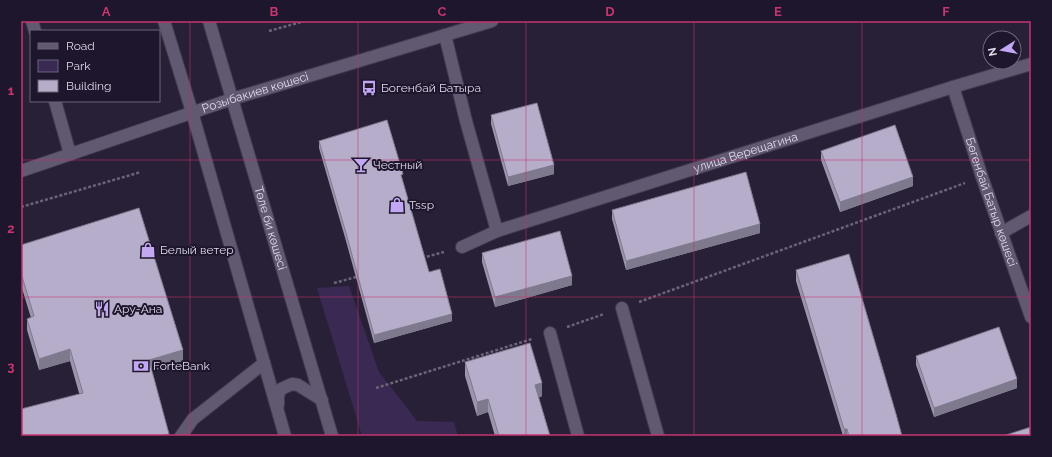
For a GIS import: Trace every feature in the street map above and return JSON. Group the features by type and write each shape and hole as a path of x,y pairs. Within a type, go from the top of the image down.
{"main road":[{"path":"164,21 192,112 285,436"},
{"name":"Төле би көшесі","path":"209,21 332,436"},
{"name":"Розыбакиев көшесі","path":"21,171 232,99 445,35 471,24 492,21"},
{"path":"445,35 466,121 497,231"},
{"name":"улица Верещагина","path":"462,247 497,231 953,87 1031,64"},
{"name":"Бөгенбай Батыр көшесі","path":"953,87 982,177 1031,317"},
{"path":"55,102 70,154"},
{"path":"1001,233 1031,216"},
{"path":"622,308 658,436"},
{"path":"550,333 578,436"},
{"path":"181,436 193,419 264,363"},
{"path":"278,409 278,395 281,389 292,384 298,385 322,400"}],"path":[{"path":"269,31 305,21"},
{"path":"21,207 141,172"},
{"path":"376,388 550,333 622,308 982,177"},
{"path":"417,260 462,247"},
{"path":"334,283 364,275"}],"green space":[{"path":"349,286 379,372 417,421 454,422 458,436 362,436 317,288"}],"building":[{"path":"537,103 554,165 508,177 491,115"},
{"path":"387,120 429,272 440,269 452,314 374,335 319,141"},
{"path":"895,125 913,177 840,202 821,151"},
{"path":"746,172 760,224 626,261 612,210"},
{"path":"139,208 183,350 149,360 169,434 161,436 21,436 21,409 83,393 70,349 39,359 27,319 34,316 21,273 21,245"},
{"path":"560,231 572,276 495,297 482,253"},
{"path":"849,254 902,436 849,436 847,429 844,429 796,270"},
{"path":"999,327 1017,379 934,408 916,356"},
{"path":"530,343 542,383 535,385 550,436 499,436 488,399 477,402 465,362"},
{"path":"1031,427 1031,436 1003,436"}],"place":[{"name":"Богенбай Батыра","path":"369,88"},
{"name":"Честный","path":"361,165"},
{"name":"Tssp","path":"397,205"},
{"name":"Белый ветер","path":"148,250"},
{"name":"Ару-Ана","path":"102,309"},
{"name":"ForteBank","path":"141,366"}]}
